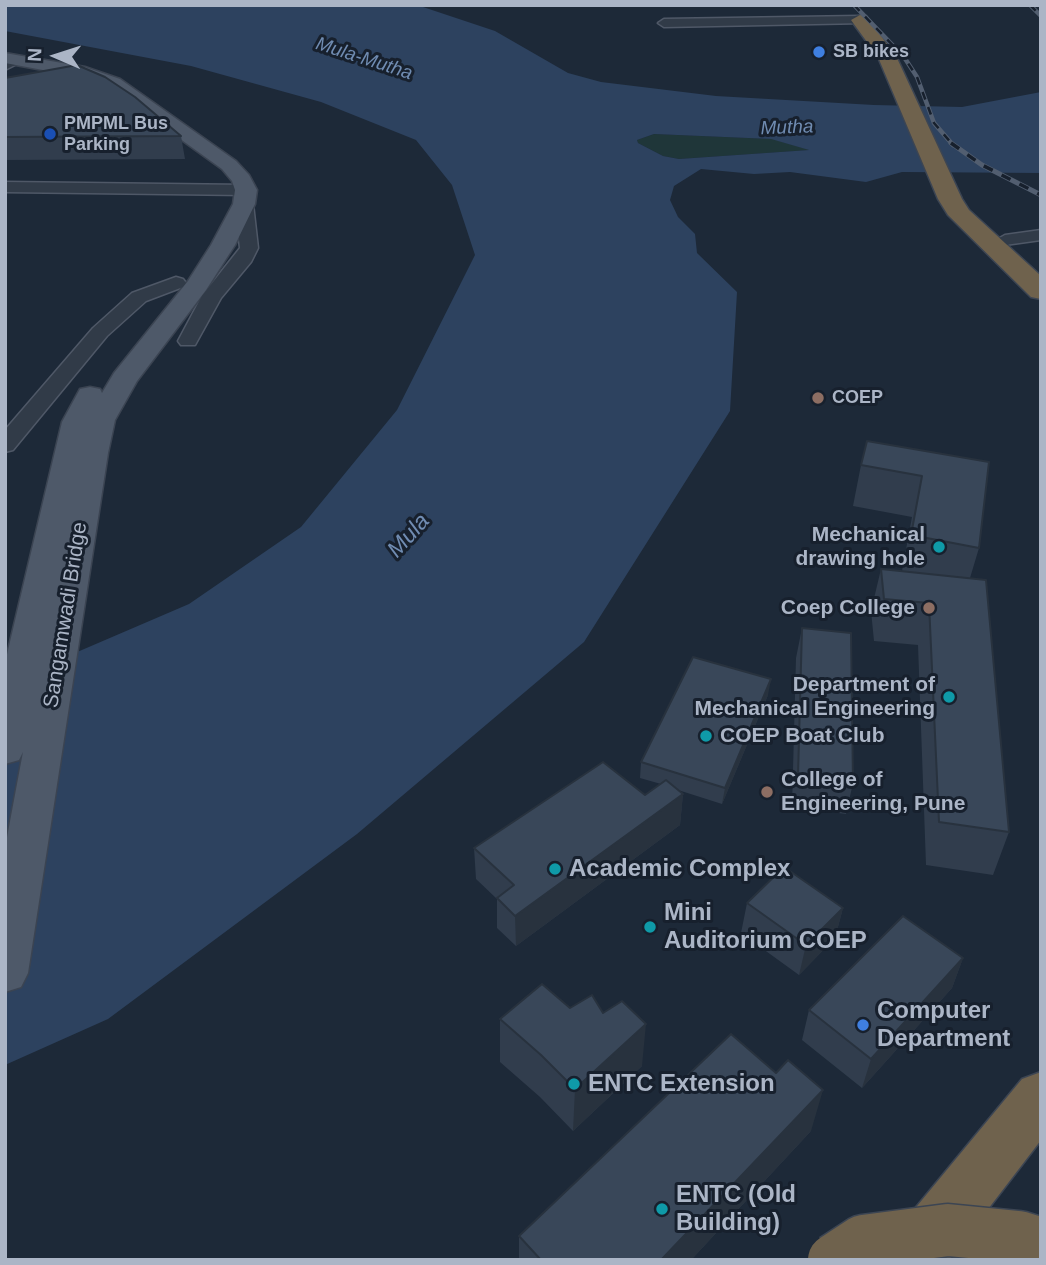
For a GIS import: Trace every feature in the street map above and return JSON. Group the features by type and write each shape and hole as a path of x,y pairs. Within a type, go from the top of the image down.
{"highway":[{"path":"861,10 887,51 954,205 1041,292"},
{"path":"887,51 954,205 985,221 1041,269"},
{"path":"912,1260 1041,1097"},
{"path":"1015,1260 1041,1228"},
{"path":"834,1260 863,1241 948,1230 1019,1237 1041,1244"}],"main road":[{"path":"6,63 85,72 114,83 219,156 242,179 235,198"},
{"name":"Sangamwadi Bridge","path":"5,973 80,456 76,422 100,375 186,284 235,198"},
{"name":"Sangamwadi Bridge","path":"5,750 80,456"}],"street":[{"path":"664,23 861,10"},
{"path":"5,187 235,198 249,248 244,258 212,296 188,341"},
{"path":"1005,240 1041,235"},
{"path":"5,445 100,332 139,297 186,284"}],"green space":[{"path":"654,134 772,139 810,150 679,159 663,156 638,143 637,140"}],"water":[{"path":"5,5 417,5 495,31 568,73 601,82 716,96 962,107 1041,92 1041,173 902,172 866,182 790,172 754,174 701,169 674,186 670,200 678,217 695,234 697,253 737,292 730,411 584,642 357,834 108,1019 5,1065 5,683 189,604 301,527 397,410 475,255 452,185 416,140 321,102 191,66 5,31","holes":["654,134 771,139 809,150 679,159 663,156 637,140"]}],"building":[{"path":"77,65 105,77 135,97 181,136 5,137 5,78"},
{"path":"867,441 989,462 979,548 911,535 922,476 861,465"},
{"path":"881,569 986,580 1009,832 939,822 929,603 884,599"},
{"path":"802,628 851,633 853,783 798,776"},
{"name":"COEP Boat Club","path":"693,657 771,679 725,788 641,762"},
{"path":"603,762 645,795 666,780 683,794 515,916 497,898 514,885 474,848"},
{"path":"784,867 843,908 806,945 747,903"},
{"path":"903,916 963,958 871,1059 809,1010"},
{"path":"542,984 570,1008 592,995 603,1013 622,1001 646,1024 575,1089 500,1019"},
{"name":"ENTC (Old Building)","path":"731,1034 776,1073 788,1060 823,1090 661,1260 541,1260 519,1236"}],"railway":[{"path":"854,5 904,57 917,77 934,123 952,144"},
{"path":"1030,5 1041,16"},
{"path":"952,144 982,165 1041,195"}],"place":[{"name":"SB bikes","path":"819,52"},
{"name":"PMPML Bus Parking","path":"50,134"},
{"name":"COEP","path":"818,398"},
{"name":"Mechanical drawing hole","path":"939,547"},
{"name":"Coep College","path":"929,608"},
{"name":"Department of Mechanical Engineering","path":"949,697"},
{"name":"COEP Boat Club","path":"706,736"},
{"name":"College of Engineering, Pune","path":"767,792"},
{"name":"Academic Complex","path":"555,869"},
{"name":"Mini Auditorium COEP","path":"650,927"},
{"name":"Computer Department","path":"863,1025"},
{"name":"ENTC Extension","path":"574,1084"},
{"name":"ENTC (Old Building)","path":"662,1209"}],"water label":[{"name":"Mula-Mutha","path":"364,59"},
{"name":"Mutha","path":"787,128"},
{"name":"Mula","path":"409,536"}]}
